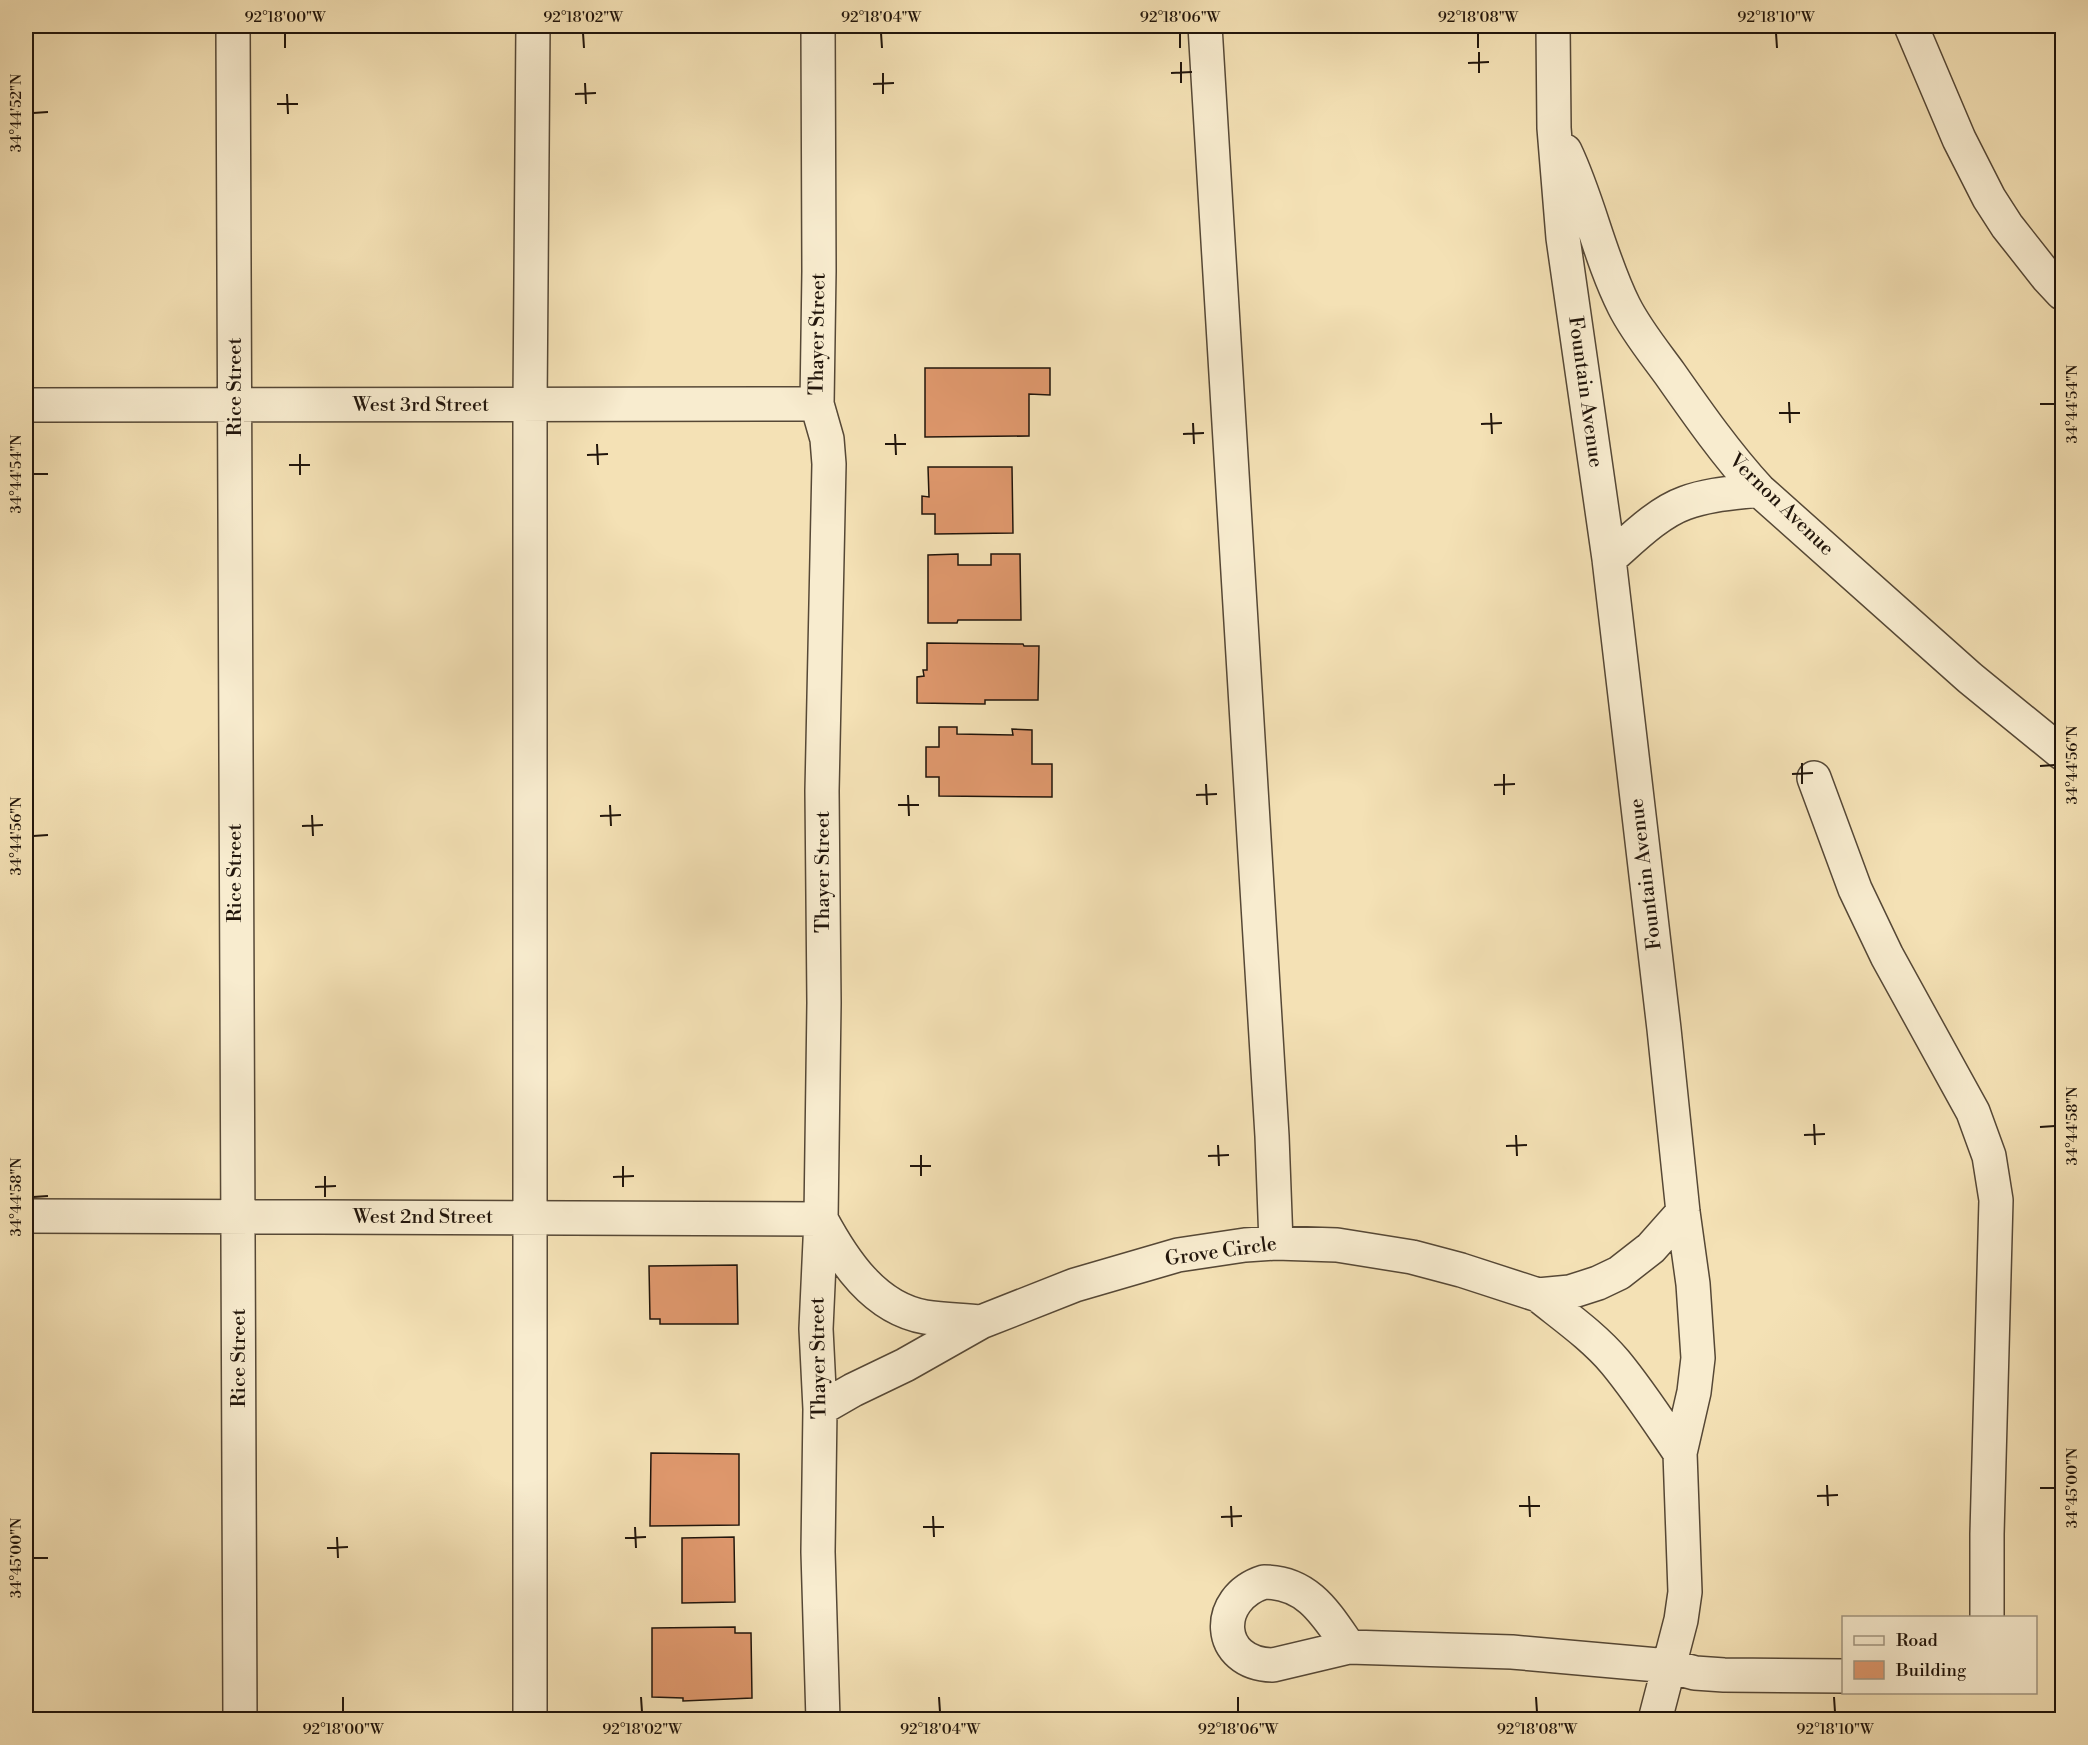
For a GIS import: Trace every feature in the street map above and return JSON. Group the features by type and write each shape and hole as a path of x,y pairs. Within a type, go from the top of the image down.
{"street":[{"name":"Rice Street","path":"232,26 236,405 235,862 239,1216 240,1719"},
{"path":"530,1719 530,405 533,26"},
{"name":"Thayer Street","path":"818,26 817,404 827,439 829,464 822,791 824,1003 821,1219 816,1329 820,1409 818,1552 823,1719"},
{"path":"1205,26 1272,1136 1276,1243"},
{"name":"Fountain Avenue","path":"1553,26 1554,128 1563,238 1610,560 1665,1029 1683,1212 1693,1284 1698,1358 1694,1392 1680,1453 1685,1592 1681,1620 1655,1719"},
{"path":"1911,26 1959,139 1989,198 2041,269 2062,293"},
{"name":"Vernon Avenue","path":"1554,128 1578,178 1608,271 1624,307 1730,458 1760,490 1970,678 2062,753"},
{"name":"West 3rd Street","path":"26,405 817,404"},
{"path":"1610,560 1645,527 1683,504 1711,495 1760,490"},
{"path":"1814,778 1855,889 1887,956 1973,1112 1989,1156 1996,1200 1986,1534 1987,1616"},
{"name":"Grove Circle","path":"1538,1295 1569,1292 1598,1283 1619,1273 1651,1248 1683,1212"},
{"name":"West 2nd Street","path":"26,1216 821,1219"},
{"name":"Grove Circle","path":"821,1219 837,1249 868,1287 888,1301 923,1317 981,1322"},
{"name":"Grove Circle","path":"820,1409 981,1322 1075,1284 1178,1255 1245,1245 1276,1243 1337,1245 1412,1257 1538,1295 1590,1337 1614,1361 1680,1453"},
{"path":"1349,1647 1512,1652 1669,1666 1695,1673 1724,1675 1842,1676"}],"building":[{"path":"925,368 1050,368 1050,395 1029,394 1029,436 925,437"},
{"path":"928,467 1012,467 1013,533 935,534 935,514 922,514 922,496 929,497"},
{"path":"958,554 958,565 991,565 991,554 1020,554 1021,620 958,620 957,623 928,623 928,555"},
{"path":"927,643 1039,646 1038,700 985,700 985,704 917,703 917,677 924,676 923,670 927,670"},
{"path":"939,727 957,727 957,734 1013,735 1012,729 1032,730 1032,764 1052,764 1052,797 939,796 939,777 926,777 926,747 939,747"},
{"path":"737,1265 738,1324 660,1324 660,1319 650,1319 649,1266"},
{"path":"651,1453 739,1454 739,1525 650,1526"},
{"path":"734,1537 735,1602 682,1603 682,1538"},
{"path":"735,1627 735,1633 751,1633 752,1698 683,1701 683,1698 652,1697 652,1628"},
{"path":"750,1716 750,1720 649,1720 649,1718"}]}
